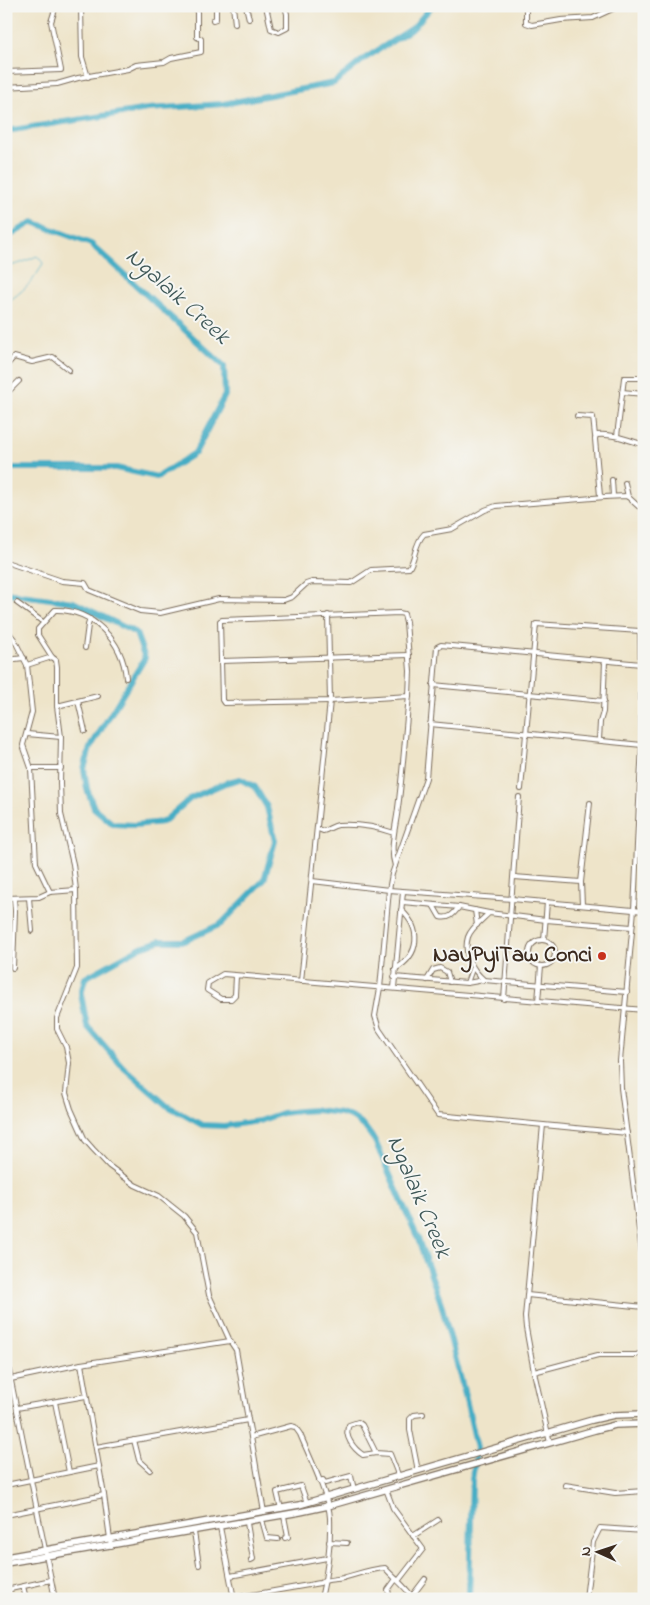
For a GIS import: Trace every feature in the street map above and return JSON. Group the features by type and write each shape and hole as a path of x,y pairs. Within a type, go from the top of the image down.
{"main road":[{"path":"6,1564 45,1554 110,1543 307,1503 575,1425 614,1415 644,1414"},
{"path":"110,1543 194,1532 284,1516 328,1506 463,1466 615,1425 644,1424"},
{"path":"6,1557 45,1554"}],"street":[{"path":"6,72 61,70 51,22 56,6"},
{"path":"81,6 82,57 88,77"},
{"path":"6,87 57,84 114,70 128,69 136,65 164,62 171,58 201,52 201,39 196,37 197,6"},
{"path":"213,20 216,19 216,6"},
{"path":"233,6 235,24"},
{"path":"246,6 249,19"},
{"path":"266,6 271,29 279,32 287,28 285,6"},
{"path":"526,6 526,23 532,25 561,20 593,18 619,6"},
{"path":"6,366 14,357 32,362 53,357 68,370"},
{"path":"617,436 624,377 644,378"},
{"path":"6,394 19,382"},
{"path":"622,392 644,394"},
{"path":"577,416 593,417 600,496 605,497"},
{"path":"596,436 617,436 644,445"},
{"path":"612,480 613,496"},
{"path":"625,483 628,496 644,509"},
{"path":"6,562 62,581 85,583 89,590 140,611 160,613 219,599 284,600 292,597 306,584 312,582 351,583 371,570 409,568 413,563 417,545 424,534 452,529 485,510 496,506 628,496"},
{"path":"17,603 43,622"},
{"path":"126,678 126,668 116,643 87,616 54,610 38,629 38,635 56,660 62,814 73,864 76,890 77,968 57,1018 57,1030 66,1047 69,1063 66,1093 71,1109 86,1140 109,1166 134,1186 159,1196 184,1216 196,1232 210,1295 230,1341 236,1350 264,1512"},
{"path":"395,866 393,858 394,833 409,696 409,655 406,619 402,613 221,620 219,622 222,700 224,704 330,701 409,696"},
{"path":"301,981 330,701 328,615"},
{"path":"85,648 90,619"},
{"path":"521,789 535,627 537,623 640,630 642,634 642,744 634,910 620,1061 644,1269"},
{"path":"6,629 14,639 27,665 32,712 28,734 23,745 31,768 36,863 50,892"},
{"path":"627,1133 438,1115 379,1029 375,1016 380,988 389,890 395,866 426,778 436,649 439,646 641,664"},
{"path":"220,662 409,655"},
{"path":"27,665 52,657"},
{"path":"6,660 24,658"},
{"path":"599,740 604,701 605,661"},
{"path":"433,685 604,701"},
{"path":"57,706 98,696"},
{"path":"78,701 85,731"},
{"path":"430,724 642,744"},
{"path":"28,734 60,737"},
{"path":"31,768 61,768"},
{"path":"504,998 520,797"},
{"path":"582,905 581,882 590,803"},
{"path":"318,829 323,831 337,825 345,825 381,828 394,833"},
{"path":"514,877 581,882"},
{"path":"312,882 403,892 512,899 644,911"},
{"path":"6,898 39,897 50,892 76,890"},
{"path":"394,988 403,892"},
{"path":"29,898 32,932"},
{"path":"13,968 14,899"},
{"path":"402,902 459,907 511,917 632,928"},
{"path":"544,940 547,902"},
{"path":"432,905 440,917 445,918 450,916 459,907"},
{"path":"395,969 402,965 412,954 414,948 414,926 409,917 401,910"},
{"path":"475,910 477,925"},
{"path":"467,983 472,972 467,952 468,937 489,913"},
{"path":"544,940 552,944 555,953 550,963 541,966 531,958 530,950 535,942 544,940"},
{"path":"538,1002 541,966"},
{"path":"472,967 484,980"},
{"path":"427,980 433,970 440,968 446,972 450,982"},
{"path":"236,976 235,995 231,999 220,999 207,990 208,983 221,975 236,976 301,981 380,988 394,988 644,1010"},
{"path":"394,978 467,983 484,980 505,981 627,992"},
{"path":"543,1125 527,1295 526,1328 546,1433 550,1443"},
{"path":"527,1295 644,1307"},
{"path":"9,1380 81,1364 230,1341"},
{"path":"534,1372 598,1356 636,1355 644,1352"},
{"path":"6,1356 9,1380 17,1408 55,1599"},
{"path":"81,1364 104,1495 110,1543"},
{"path":"17,1408 86,1396"},
{"path":"55,1402 69,1472"},
{"path":"418,1471 410,1430 410,1419 414,1415 423,1414"},
{"path":"96,1446 248,1420"},
{"path":"376,1453 362,1425 358,1422 349,1425 347,1435 350,1442 359,1452 363,1455 376,1453 390,1454 399,1477"},
{"path":"575,1425 578,1435"},
{"path":"251,1437 292,1426 300,1434 326,1498 330,1518 325,1580 321,1599"},
{"path":"134,1440 139,1460 150,1470"},
{"path":"138,1453 144,1453"},
{"path":"6,1485 99,1466"},
{"path":"319,1482 323,1480 325,1483 351,1476 354,1490"},
{"path":"565,1484 615,1493 644,1491"},
{"path":"281,1509 277,1492 301,1486 307,1503"},
{"path":"386,1489 393,1508 423,1549 388,1590 390,1599"},
{"path":"6,1515 104,1495"},
{"path":"284,1516 288,1537 284,1538"},
{"path":"262,1520 267,1538 278,1539"},
{"path":"414,1536 438,1520"},
{"path":"247,1522 253,1559 251,1560"},
{"path":"220,1527 234,1598 320,1583 325,1580 341,1578 371,1569 385,1568 413,1597 425,1579"},
{"path":"593,1599 586,1598 593,1542 600,1528 644,1531"},
{"path":"194,1532 199,1565"},
{"path":"329,1542 347,1543"},
{"path":"230,1576 327,1558"},
{"path":"6,1590 51,1580"},
{"path":"23,1586 26,1599"}],"waterway":[{"name":"Ngalaik Creek","path":"6,131 148,109 223,104 334,83 364,59 413,28 432,6"},
{"name":"Ngalaik Creek","path":"6,238 33,222 91,244 224,366 225,395 195,453 157,477 116,468 6,468"},
{"path":"6,267 37,256 43,263 28,286 6,303"},
{"name":"Ngalaik Creek","path":"6,593 73,602 136,633 145,658 90,748 84,769 87,789 94,808 113,824 135,825 163,822 191,798 225,783 240,779 255,787 267,807 275,841 264,880 221,924 184,941 160,941 141,947 85,978 81,994 87,1026 123,1067 166,1105 202,1125 224,1126 259,1121 282,1113 317,1110 350,1116 364,1126 375,1141 417,1236 441,1303 477,1448 472,1480 469,1599"}],"place":[{"name":"NayPyiTaw Conci","path":"602,956"}]}
